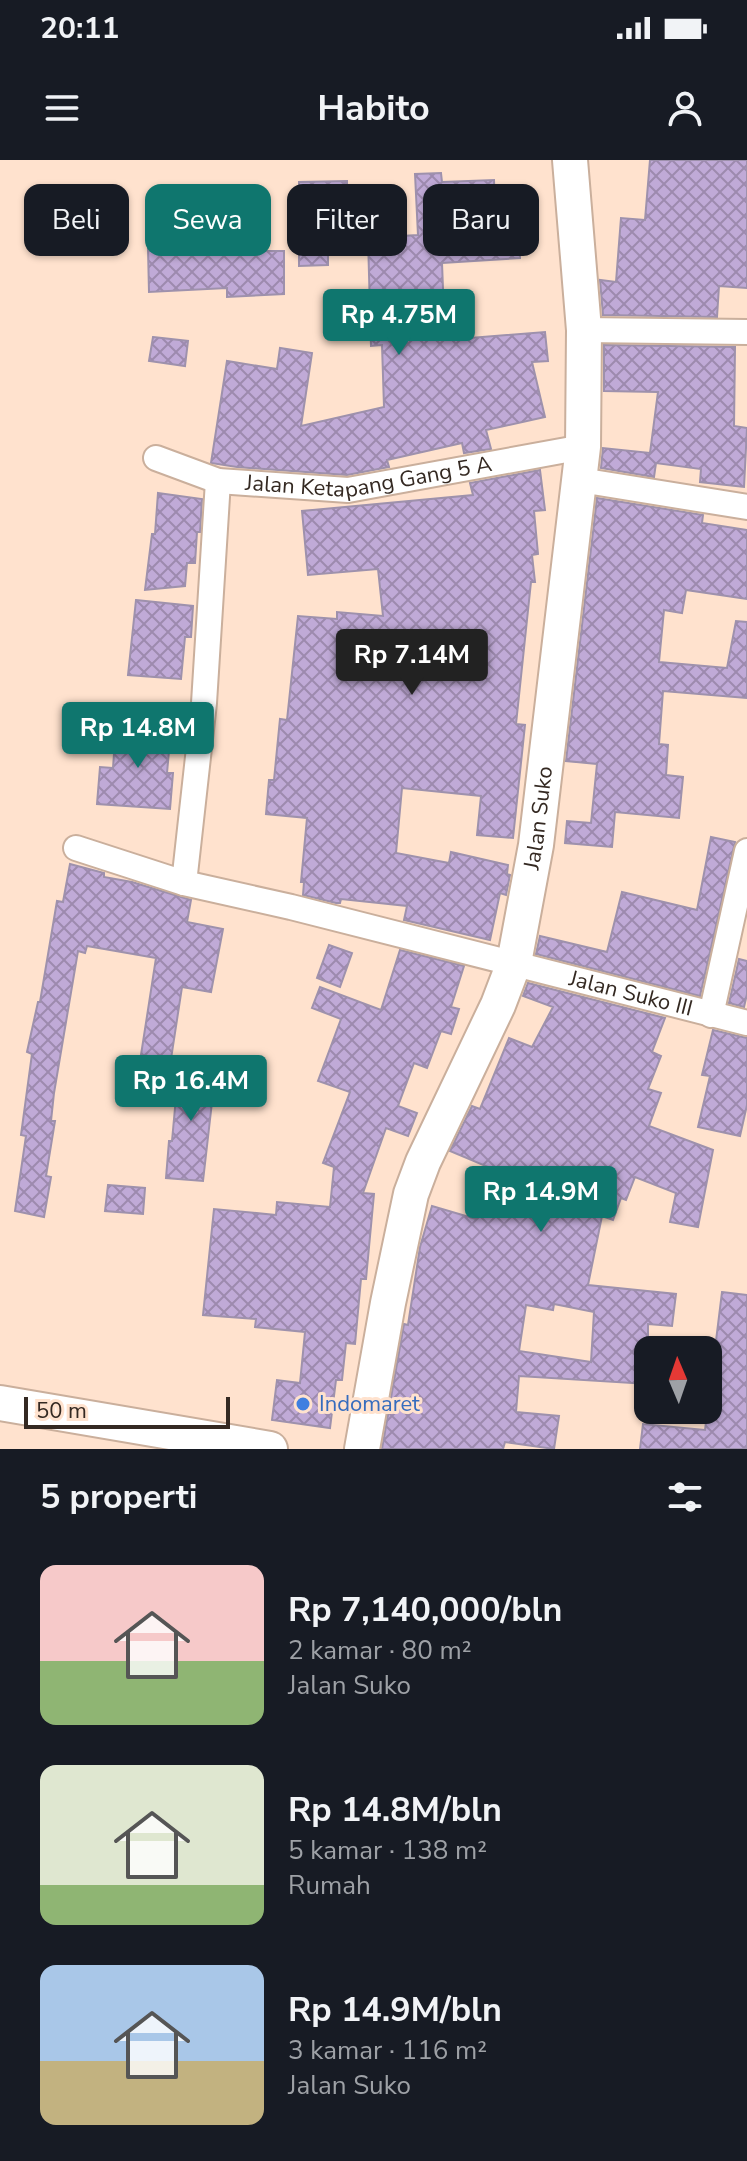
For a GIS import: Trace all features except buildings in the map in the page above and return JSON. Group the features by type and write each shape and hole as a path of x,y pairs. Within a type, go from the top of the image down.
{"street":[{"name":"Jalan Suko","path":"362,1449 411,1194 423,1162 498,1005 514,963 536,845 582,463 584,330 570,160"},
{"path":"584,330 747,332"},
{"name":"Jalan Ketapang Gang 5 A","path":"156,458 218,481 348,490 582,463 747,507"},
{"path":"184,883 204,703 218,481"},
{"name":"Jalan Suko III","path":"76,848 184,883 747,1023"},
{"path":"711,1015 747,851"},
{"path":"0,1403 270,1449"}],"place":[{"name":"Indomaret","path":"303,1404"}]}
